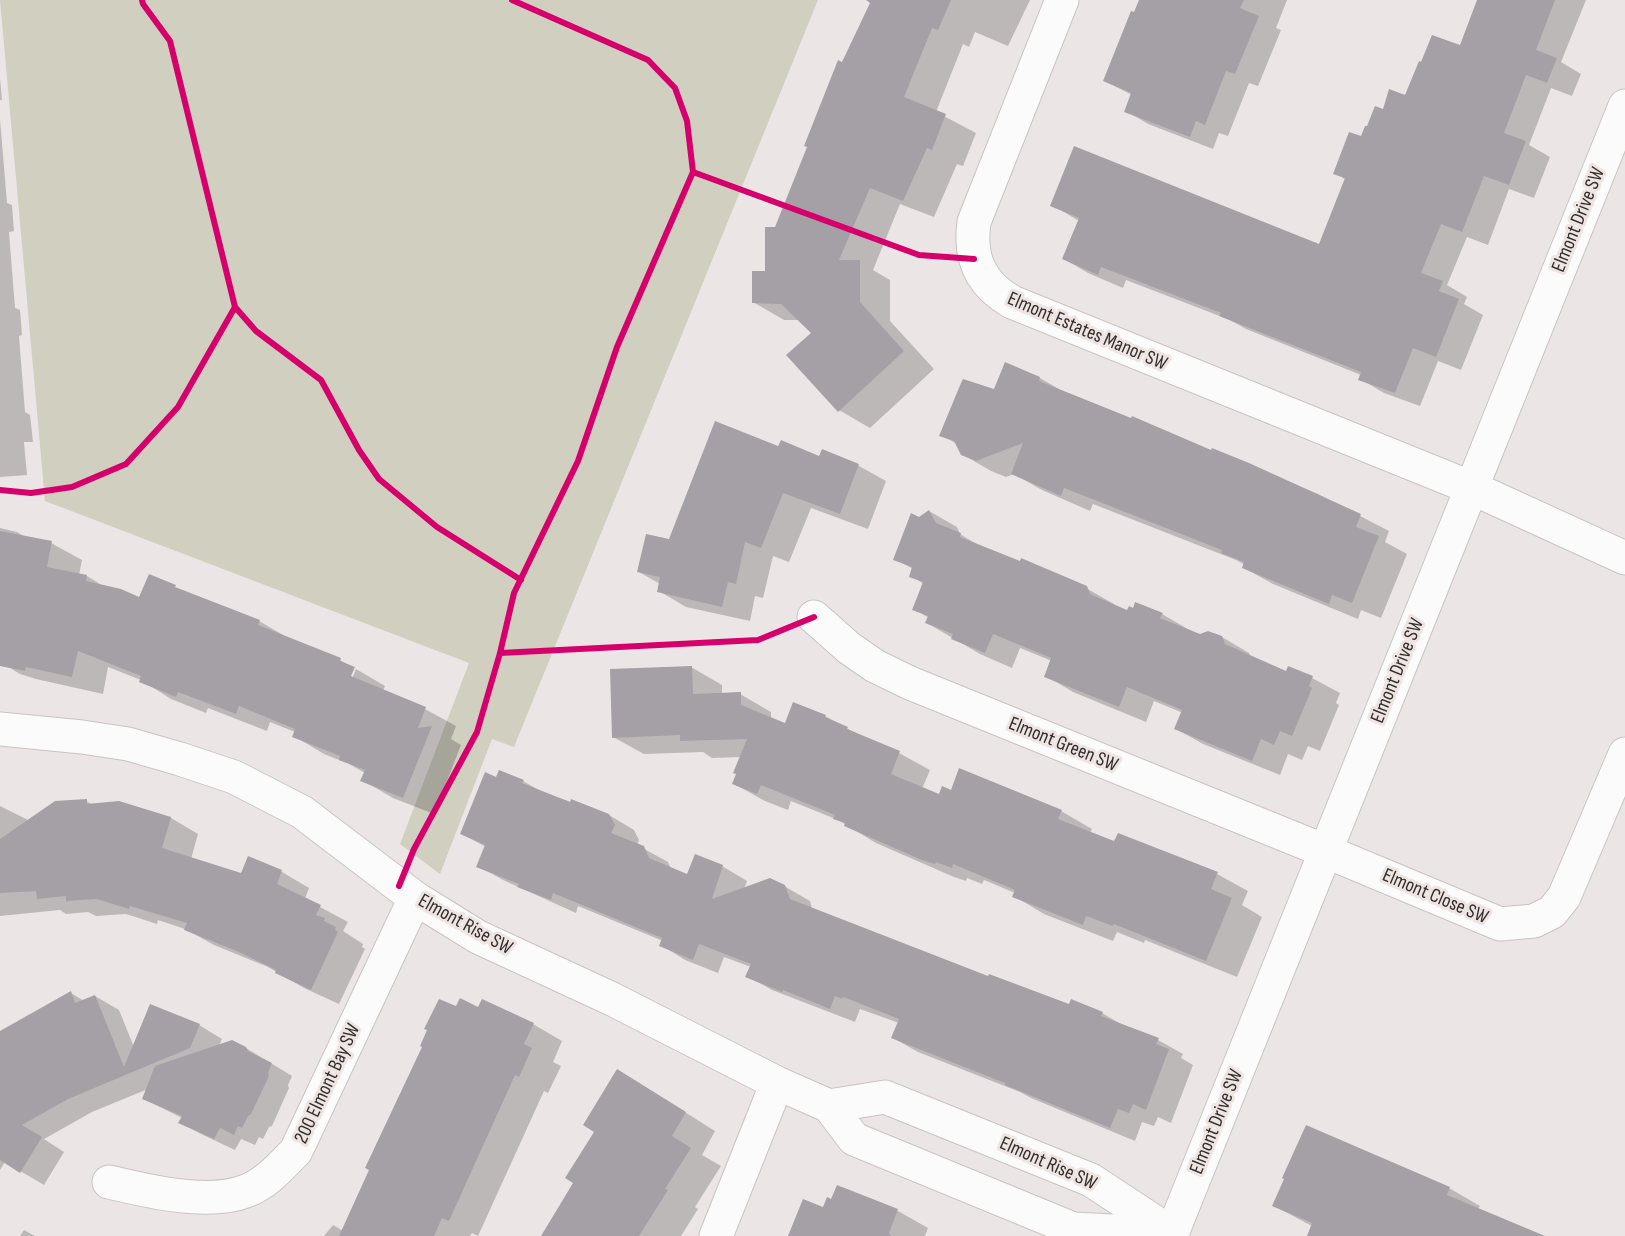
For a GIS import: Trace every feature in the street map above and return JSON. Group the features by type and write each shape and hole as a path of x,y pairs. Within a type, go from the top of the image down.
{"street":[{"name":"Elmont Estates Manor SW","path":"1062,0 974,222 972,250 985,280 998,294 1012,302 1473,488"},
{"name":"Elmont Drive SW","path":"1173,1235 1625,106"},
{"path":"1473,488 1625,558"},
{"name":"Elmont Green SW","path":"814,617 849,648 875,666 910,683 1325,851"},
{"name":"Elmont Rise SW","path":"0,729 128,744 234,777 302,812 415,898 478,937 612,999 777,1083 829,1106 854,1139 1073,1228 1173,1235"},
{"name":"Elmont Close SW","path":"1325,851 1500,924 1534,921 1552,912 1564,897 1625,754"},
{"name":"200 Elmont Bay SW","path":"109,1182 162,1194 223,1196 246,1191 270,1177 297,1151 415,898"},
{"path":"716,1236 777,1083"},
{"name":"Elmont Rise SW","path":"829,1106 885,1097 1091,1180 1173,1235"},
{"name":"Elmont Rise SW","path":"967,1186 987,1137"}],"shaded area":[{"path":"0,0 818,0 514,747 492,739 440,874 400,844 469,663 45,501"}],"building":[{"path":"866,0 951,0 938,30 932,28 904,97 946,114 932,150 927,148 903,201 870,188 839,260 860,260 860,302 904,351 838,412 786,355 811,333 781,304 752,303 752,271 765,271 765,227 775,227 838,60 842,62 870,3"},
{"path":"1139,0 1244,0 1240,8 1259,16 1235,74 1226,71 1205,125 1196,121 1190,137 1124,112 1131,93 1103,81 1131,11 1134,12"},
{"path":"1477,0 1555,0 1536,50 1557,58 1547,83 1526,75 1504,133 1526,141 1509,185 1484,176 1462,232 1441,224 1421,273 1443,281 1439,291 1459,299 1436,357 1413,348 1395,393 1358,380 1361,372 1219,316 1221,313 1101,267 1098,275 1062,259 1079,218 1050,206 1074,146 1319,244 1345,178 1333,174 1349,132 1361,136 1375,106 1383,109 1389,89 1405,95 1432,35 1460,45"},
{"path":"1005,362 1040,377 1039,381 1249,463 1361,514 1356,527 1379,536 1352,603 1332,595 1329,604 1242,568 1244,562 1221,553 1222,550 1064,488 1061,496 1011,474 1023,443 976,461 961,455 954,441 939,436 961,383 963,379 994,389"},
{"path":"715,421 778,446 781,440 819,456 822,449 859,464 840,514 783,493 761,548 745,542 736,584 728,582 722,607 657,592 660,577 637,572 646,534 669,539"},
{"path":"929,510 936,523 961,533 960,537 1020,561 1021,558 1087,586 1090,594 1127,610 1129,606 1133,608 1135,602 1163,613 1160,618 1200,634 1208,631 1222,636 1225,644 1286,671 1288,666 1313,676 1309,686 1312,688 1292,736 1280,731 1274,745 1261,739 1252,761 1174,729 1182,710 1127,687 1119,707 1044,677 1051,658 993,634 985,653 951,639 953,634 925,623 928,616 912,610 923,582 909,577 912,567 893,560 911,513 919,517"},
{"path":"0,531 52,541 47,567 87,575 86,581 121,589 139,597 149,574 176,585 175,587 260,620 258,625 341,658 340,661 355,667 351,676 426,707 418,728 432,726 403,798 360,781 365,770 339,760 340,756 292,737 295,729 239,706 236,714 178,692 176,697 139,682 141,676 78,651 72,677 26,667 25,671 0,666"},
{"path":"692,666 693,694 741,692 741,705 785,723 793,702 826,715 825,717 848,727 847,729 900,751 891,774 939,794 942,786 951,790 959,768 1062,810 1058,819 1114,841 1118,833 1218,872 1211,889 1232,898 1206,961 1114,924 1113,926 1086,916 1083,925 1012,897 1015,890 953,864 952,868 922,860 844,826 845,823 833,819 835,815 761,785 757,794 732,784 736,774 733,773 747,739 680,741 680,735 612,738 610,669"},
{"path":"499,770 524,780 522,783 609,814 615,825 611,833 644,846 649,858 687,874 695,854 723,865 712,899 770,878 785,885 790,899 988,976 989,974 1069,1004 1071,999 1103,1012 1101,1016 1159,1038 1156,1044 1169,1049 1146,1110 1133,1104 1129,1113 1118,1109 1110,1128 891,1038 899,1019 843,997 842,999 835,996 830,1009 783,990 782,992 745,977 751,964 699,944 693,960 659,946 662,938 553,893 551,900 476,867 485,845 460,834 485,772 496,777"},
{"path":"87,799 87,804 119,801 171,817 162,848 241,873 248,856 282,870 277,884 321,905 316,915 325,918 324,921 336,927 335,930 338,932 311,990 239,952 184,930 187,923 97,899 66,901 66,896 37,899 36,891 0,893 0,839 55,801"},
{"path":"71,991 75,1003 95,995 124,1067 150,1004 200,1024 190,1048 68,1099 22,1125 42,1137 20,1173 0,1160 0,1031"},
{"path":"460,998 478,1007 482,999 534,1023 524,1044 532,1048 519,1077 515,1075 449,1221 442,1218 434,1236 339,1236 369,1170 365,1168 422,1047 420,1046 427,1030 424,1029 439,999 456,1006"},
{"path":"232,1040 272,1063 269,1076 251,1114 242,1128 238,1126 234,1135 220,1128 214,1139 178,1123 182,1116 142,1099 155,1066"},
{"path":"617,1069 686,1112 672,1136 691,1148 639,1236 541,1236 573,1183 565,1178 594,1132 583,1125"},
{"path":"1306,1125 1450,1187 1447,1195 1545,1236 1307,1236 1312,1223 1272,1206"},
{"path":"837,1185 898,1209 889,1233 891,1236 788,1236 803,1199 823,1207 827,1197 831,1199"}],"cycle path":[{"path":"0,490 31,493 72,487 126,464 178,407 235,307 170,41 142,0"},
{"path":"399,886 414,849 477,732 500,653 514,593 578,461 617,347 693,172 687,121 675,88 648,60 512,0"},
{"path":"693,172 919,255 974,259"},
{"path":"235,307 256,331 321,380 359,450 379,479 437,527 521,580"},
{"path":"500,653 758,640 814,617"}]}
